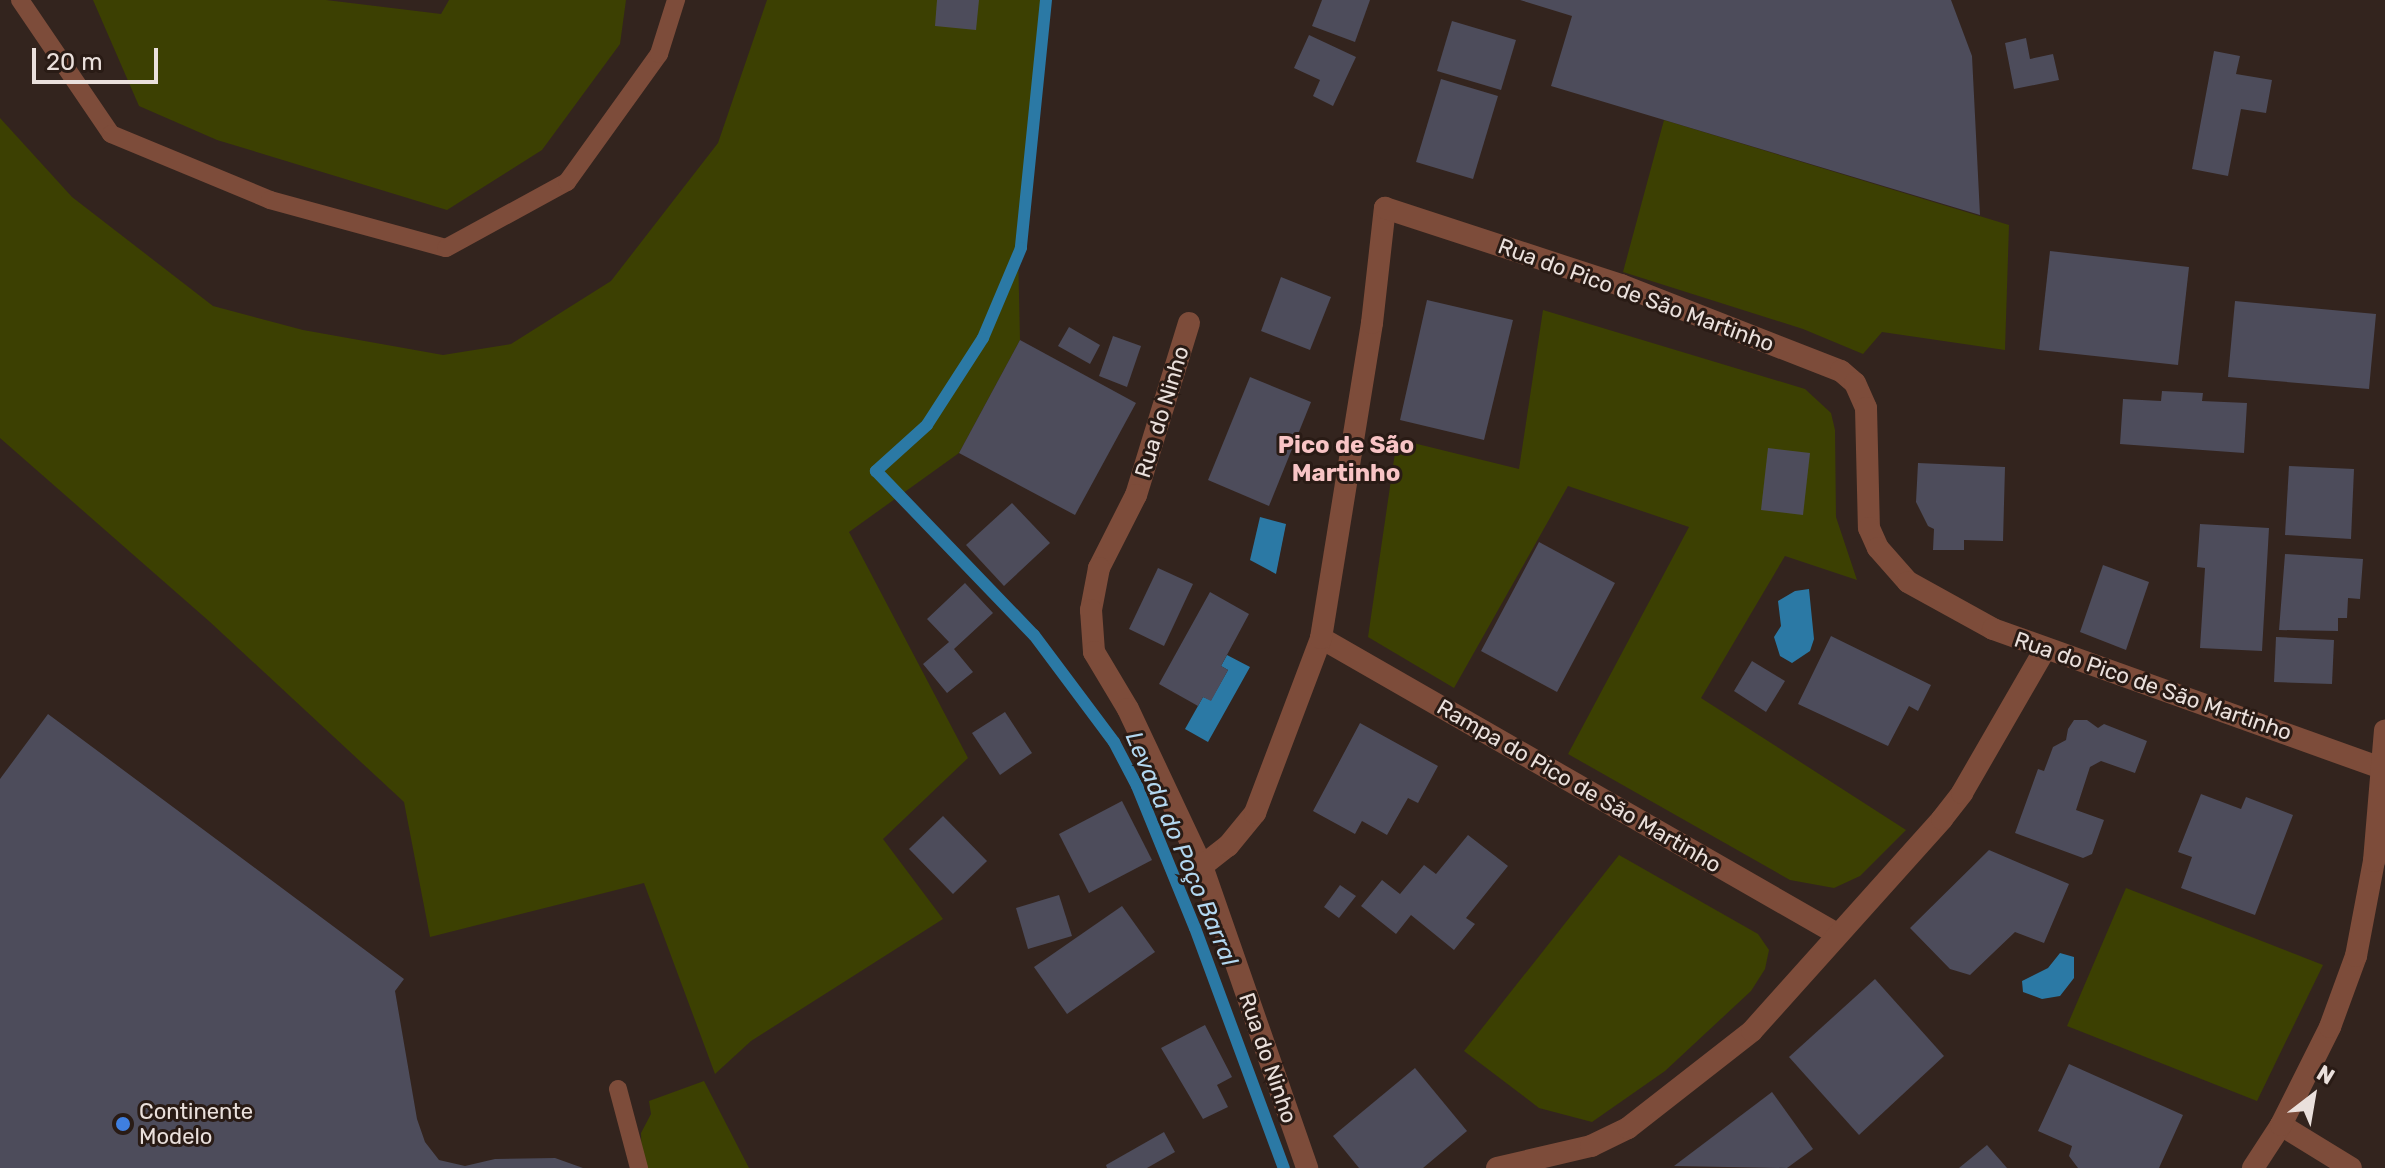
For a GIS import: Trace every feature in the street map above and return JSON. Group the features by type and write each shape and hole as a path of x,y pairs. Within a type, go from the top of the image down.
{"street":[{"name":"Rua do Pico de São Martinho","path":"1202,866 1228,846 1255,813 1321,638 1372,323 1385,208 1621,285 1841,371 1855,383 1866,408 1869,528 1885,558 1908,582 1993,629 2382,783"},
{"name":"Rua do Ninho","path":"1189,323 1136,495 1099,568 1091,610 1094,652 1128,709 1202,866 1307,1168"},
{"name":"Rampa do Pico de São Martinho","path":"1321,638 1837,934"},
{"path":"1497,1168 1591,1146 1628,1128 1752,1031 1962,793 2045,649"},
{"path":"2253,1168 2281,1125 2330,1027 2356,956 2374,861 2385,730"},
{"path":"2281,1125 2351,1168"}],"lane":[{"path":"20,0 111,134 270,200 446,248 567,182 659,54 676,0"},
{"path":"618,1089 639,1168"}],"shaded area":[{"path":"93,0 326,0 441,14 449,0 626,0 620,44 542,150 447,210 217,140 139,106"},
{"path":"767,0 1043,0 1044,13 1018,248 1020,340 959,453 849,532 968,758 883,839 943,919 751,1041 715,1074 644,883 430,937 404,802 210,622 0,438 0,118 72,197 213,306 303,330 443,355 511,344 611,281 718,143"},
{"path":"1664,120 2009,225 2005,350 1882,332 1863,354 1803,329 1623,272"},
{"path":"1543,310 1805,389 1831,413 1835,430 1836,517 1857,580 1785,556 1701,698 1906,830 1860,876 1834,888 1790,880 1568,754 1689,527 1568,486 1454,688 1368,637 1397,439 1519,469"},
{"path":"1619,855 1758,934 1769,950 1765,969 1751,991 1665,1071 1592,1122 1539,1108 1464,1051"},
{"path":"2126,888 2323,965 2257,1101 2067,1026"},
{"path":"704,1081 749,1168 642,1168 641,1133 651,1114 649,1101"}],"water":[{"path":"1260,517 1286,524 1276,574 1250,560"},
{"path":"1809,589 1814,639 1810,651 1792,663 1780,656 1774,637 1781,626 1778,601 1795,591"},
{"path":"1227,655 1250,667 1208,742 1185,729 1203,697 1211,700 1228,670 1221,666"},
{"path":"2060,953 2074,957 2074,978 2060,996 2042,999 2023,992 2022,981 2048,968"}],"building":[{"path":"937,0 979,0 976,30 935,26"},
{"path":"1322,0 1370,0 1355,42 1312,26"},
{"path":"1520,0 1951,0 1972,56 1980,215 1551,86 1572,16"},
{"path":"1452,21 1516,40 1501,90 1437,71"},
{"path":"1309,35 1356,57 1333,106 1313,96 1320,80 1294,68"},
{"path":"2026,38 2030,59 2053,54 2059,80 2014,89 2005,43"},
{"path":"2214,51 2240,56 2236,74 2272,80 2266,113 2241,109 2228,176 2192,169"},
{"path":"1441,79 1498,96 1473,179 1416,162"},
{"path":"2050,251 2189,267 2178,365 2039,350"},
{"path":"1281,277 1331,297 1310,350 1261,331"},
{"path":"1427,300 1513,320 1484,440 1400,420"},
{"path":"2235,301 2376,314 2369,389 2228,377"},
{"path":"1069,327 1100,345 1090,364 1058,346"},
{"path":"1113,336 1141,346 1127,387 1099,376"},
{"path":"1020,340 1136,403 1075,515 959,453"},
{"path":"1250,377 1311,402 1269,506 1208,480"},
{"path":"2162,391 2203,393 2202,401 2247,403 2244,453 2120,444 2123,399 2161,401"},
{"path":"1768,448 1810,453 1803,515 1761,510"},
{"path":"1918,463 2005,467 2003,541 1964,540 1964,550 1933,550 1934,529 1928,526 1916,502"},
{"path":"2289,466 2354,469 2351,539 2285,535"},
{"path":"1012,503 1050,543 1004,586 966,545"},
{"path":"2200,524 2269,528 2262,651 2200,648 2205,568 2197,567"},
{"path":"1539,542 1615,583 1557,692 1481,651"},
{"path":"2285,554 2363,559 2360,599 2348,598 2347,618 2338,618 2338,631 2279,630"},
{"path":"2103,565 2149,582 2126,650 2080,632"},
{"path":"1158,568 1193,584 1164,646 1129,629"},
{"path":"965,583 993,613 954,649 973,672 947,693 923,664 949,642 927,619"},
{"path":"1210,592 1249,614 1221,666 1228,670 1211,701 1203,697 1198,706 1159,684"},
{"path":"1831,636 1931,685 1918,711 1909,706 1888,746 1798,704"},
{"path":"2276,637 2334,640 2332,684 2274,682"},
{"path":"1752,661 1785,681 1766,712 1734,691"},
{"path":"1005,712 1032,753 1000,775 972,733"},
{"path":"48,714 404,979 395,991 417,1119 425,1142 439,1160 465,1166 495,1159 555,1158 583,1168 0,1168 0,779"},
{"path":"2074,720 2087,720 2098,728 2104,724 2147,741 2135,773 2101,761 2090,767 2076,810 2104,820 2092,854 2083,858 2015,833 2038,769 2044,771 2053,747 2066,740"},
{"path":"1360,723 1438,766 1418,803 1408,798 1387,835 1362,821 1355,834 1313,811"},
{"path":"2201,794 2241,809 2246,797 2293,815 2255,915 2181,888 2192,857 2178,852"},
{"path":"1122,801 1152,860 1089,893 1059,834"},
{"path":"943,816 987,861 953,894 909,849"},
{"path":"1468,835 1508,866 1466,918 1475,924 1454,950 1411,915 1396,934 1361,906 1382,880 1400,894 1424,865 1436,874"},
{"path":"1989,850 2069,884 2044,943 2015,932 1970,975 1950,969 1910,928"},
{"path":"1340,885 1356,896 1339,918 1324,907"},
{"path":"1059,895 1072,936 1028,949 1016,908"},
{"path":"1122,906 1155,952 1067,1014 1034,967"},
{"path":"1875,979 1944,1056 1859,1135 1789,1057"},
{"path":"1205,1025 1232,1077 1217,1085 1228,1107 1203,1119 1161,1048"},
{"path":"2069,1064 2183,1115 2159,1168 2078,1168 2069,1156 2072,1146 2038,1131"},
{"path":"1415,1068 1467,1131 1423,1168 1359,1168 1333,1136"},
{"path":"1772,1092 1813,1149 1787,1168 1674,1166"},
{"path":"1164,1132 1175,1152 1147,1168 1107,1168 1106,1165"},
{"path":"1987,1145 2007,1168 1959,1168"}],"waterway":[{"name":"Levada do Poço Barral","path":"1046,0 1021,248 983,338 927,425 876,471 1034,635 1114,742 1137,786 1195,928 1284,1168"}],"place":[{"name":"Continente Modelo","path":"123,1124"}],"district":[{"name":"Pico de São Martinho","path":"1346,460"}]}
